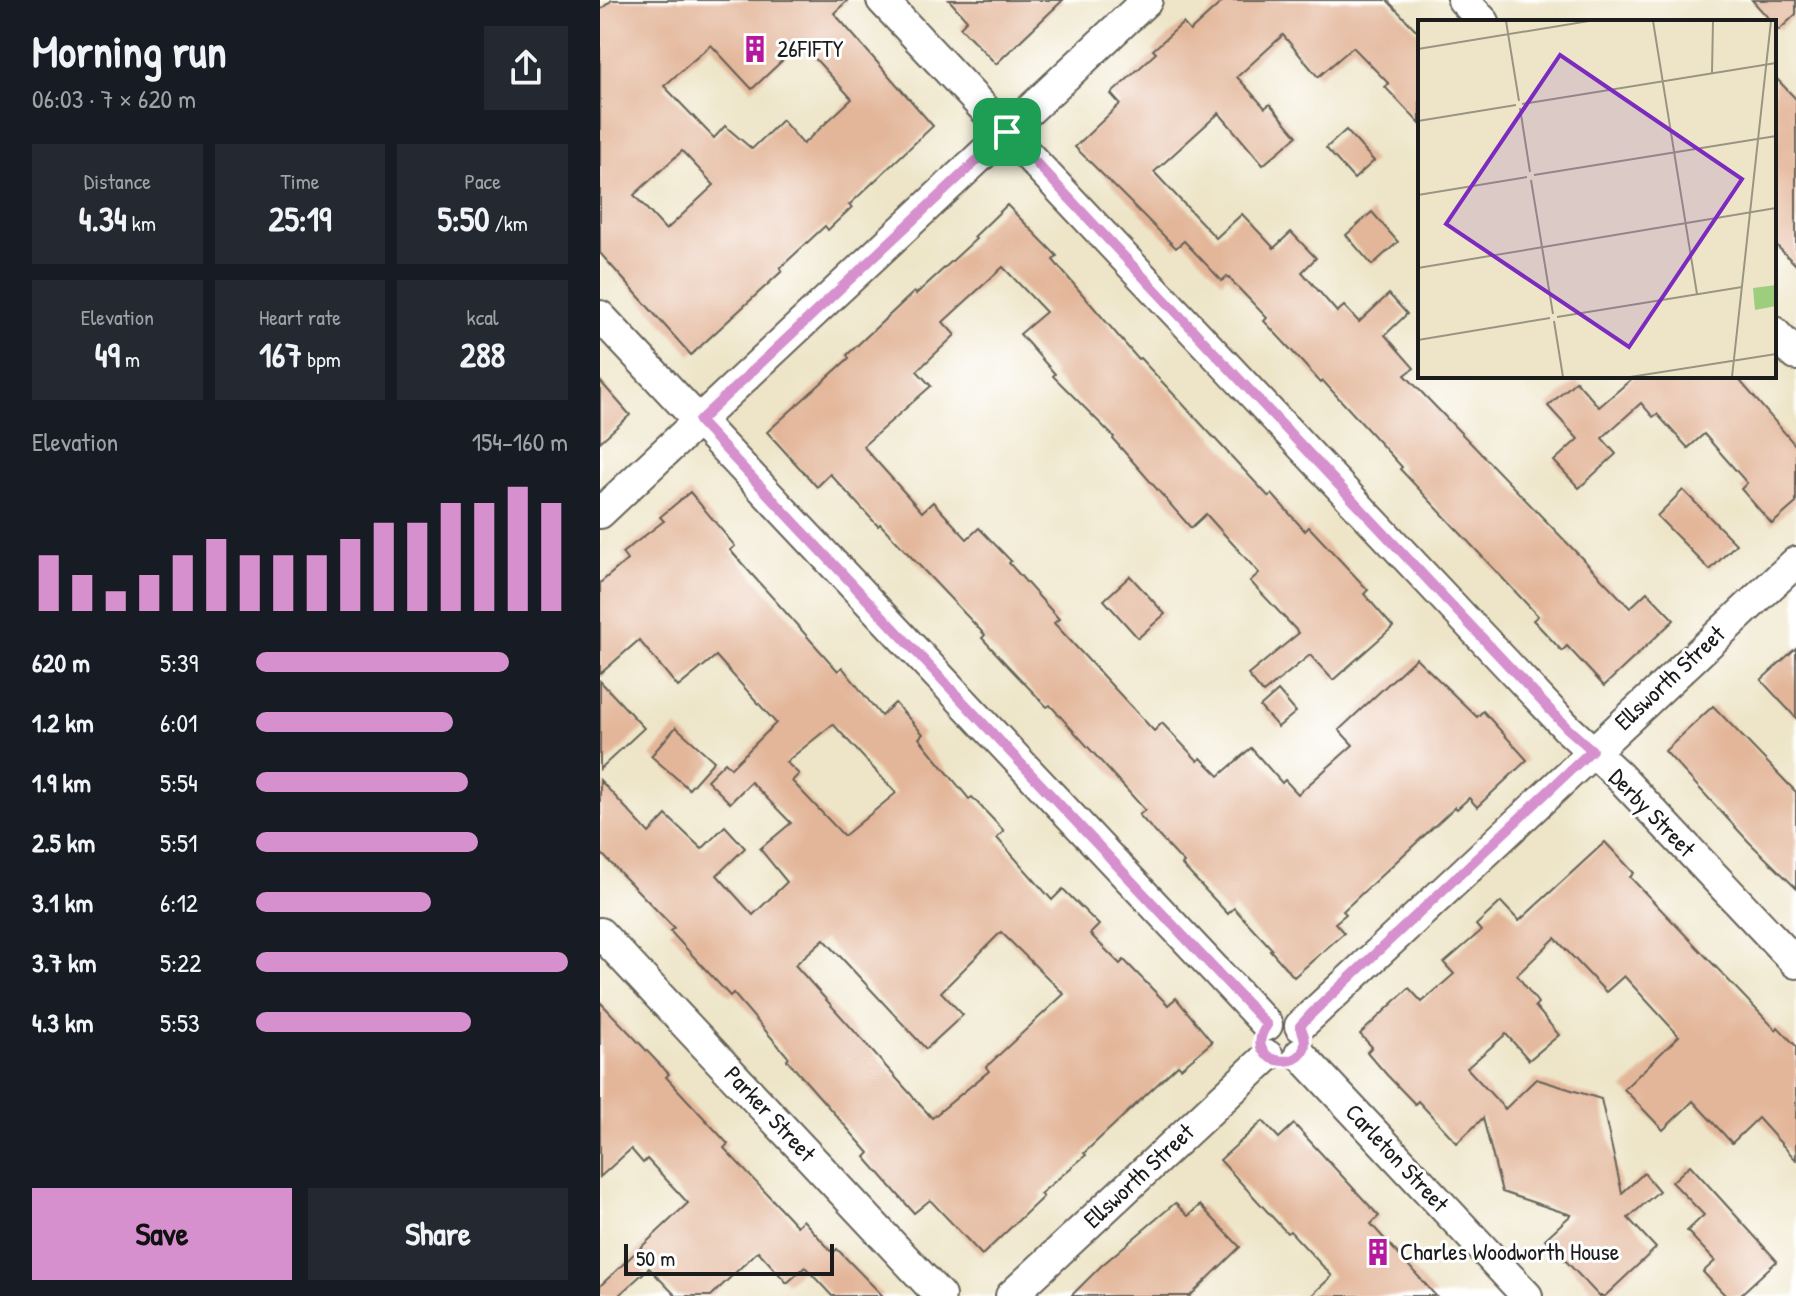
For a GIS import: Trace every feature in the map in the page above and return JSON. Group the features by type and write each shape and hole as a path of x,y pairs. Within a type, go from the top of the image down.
{"street":[{"name":"Derby Street","path":"882,0 1567,728 1592,750 1796,963"},
{"path":"600,513 1147,0"},
{"path":"1463,0 1482,20"},
{"path":"600,316 1267,1025"},
{"path":"1776,334 1796,355"},
{"name":"Ellsworth Street","path":"1300,1040 1592,750 1796,562"},
{"name":"Parker Street","path":"600,933 940,1296"},
{"path":"1287,1018 1300,1040 1288,1062 1280,1062 1263,1050 1261,1037 1272,1020 1287,1018"},
{"name":"Carleton Street","path":"1300,1040 1527,1296"},
{"name":"Ellsworth Street","path":"1011,1296 1268,1056"}],"building":[{"path":"612,0 848,0 834,13 933,126 849,205 852,207 828,230 825,226 780,268 782,271 691,355 600,253 600,10","holes":["801,43 852,99 803,144 782,120 752,149 725,126 714,138 664,86 711,45 752,89","682,151 714,185 666,230 634,195"]},
{"path":"949,0 1063,0 996,64 960,27 967,20"},
{"path":"1224,0 1387,0 1418,32 1418,122 1385,87 1389,84 1353,47 1318,77 1283,35 1237,77 1265,108 1270,104 1297,136 1263,165 1219,113 1154,172 1216,238 1242,214 1274,248 1291,232 1316,258 1302,272 1337,312 1344,306 1359,322 1389,294 1407,314 1385,335 1414,368 1405,375 1630,608 1647,592 1674,620 1604,686 1567,646 1562,651 1533,620 1538,616 1264,321 1267,318 1227,276 1222,281 1184,241 1176,248 1075,147 1120,104 1111,94 1156,53 1153,50 1183,23 1190,31"},
{"path":"1752,0 1796,0 1796,14 1779,30 1776,20 1770,20"},
{"path":"1776,78 1796,99 1796,265 1776,245"},
{"path":"1346,130 1374,161 1354,179 1326,148"},
{"path":"1007,205 1057,256 1053,260 1138,359 1269,497 1272,494 1305,531 1309,527 1368,590 1364,594 1393,627 1333,680 1310,655 1263,693 1248,675 1299,633 1250,581 1259,573 1206,514 1191,528 1114,437 1053,376 1055,374 1020,334 1046,312 1003,267 943,322 955,335 917,371 931,386 863,446 922,512 933,502 967,539 979,528 1059,619 1054,623 1154,731 1162,723 1198,761 1201,758 1219,776 1251,748 1282,783 1285,780 1298,794 1353,745 1339,730 1416,658 1477,717 1483,711 1527,760 1477,807 1469,798 1457,809 1455,807 1343,911 1346,914 1335,923 1344,933 1294,977 1234,908 1228,914 1182,865 1184,863 1139,815 1145,810 1050,705 1047,707 1007,665 982,638 985,635 880,524 878,526 830,474 817,487 767,432 849,358 847,355 914,292 916,294 976,239 974,237"},
{"path":"1372,212 1398,242 1372,265 1346,235"},
{"path":"1633,378 1738,378 1796,446 1796,503 1772,524 1741,489 1747,483 1704,434 1688,448 1657,414 1653,417 1641,403 1602,438 1616,454 1579,488 1554,461 1578,439 1548,406 1576,381 1599,407"},
{"path":"600,381 630,415 600,442"},
{"path":"1683,490 1736,544 1710,570 1657,516"},
{"path":"690,492 735,546 730,550 838,671 842,667 881,716 895,703 923,734 919,738 969,799 972,797 1004,831 997,838 1052,900 1063,889 1099,925 1090,934 1120,964 1124,960 1168,1005 1176,998 1212,1042 1181,1068 1178,1065 1084,1153 1086,1155 1040,1194 1043,1197 982,1255 930,1200 914,1213 865,1157 869,1153 733,993 730,996 670,931 674,928 600,852 600,780 649,833 666,815 702,849 725,826 745,848 717,875 753,915 787,882 760,849 791,823 751,782 730,803 707,780 725,762 731,768 776,723 716,656 678,687 639,640 600,674 600,583 627,560 622,553 664,521 660,517","holes":["833,724 896,793 844,836 792,781 799,774 786,762","1001,932 1064,994 986,1067 989,1071 932,1118 795,965 824,939 926,1049 963,1015 941,992"]},
{"path":"1130,576 1165,614 1138,638 1104,600"},
{"path":"1796,648 1796,718 1761,680"},
{"path":"600,681 644,728 600,769"},
{"path":"1278,691 1296,712 1278,727 1260,707"},
{"path":"1713,706 1796,792 1796,888 1665,751"},
{"path":"676,727 714,761 689,789 651,756"},
{"path":"1605,842 1634,873 1630,877 1776,1030 1778,1027 1796,1046 1796,1160 1758,1118 1732,1143 1693,1101 1663,1130 1624,1089 1679,1036 1624,976 1606,992 1555,938 1517,975 1538,1003 1535,1006 1559,1035 1529,1060 1506,1034 1467,1068 1505,1109 1536,1079 1601,1099 1622,1193 1644,1173 1659,1191 1628,1218 1656,1248 1605,1296 1599,1296 1545,1239 1571,1215 1502,1192 1483,1118 1457,1143 1418,1101 1415,1104 1387,1075 1367,1052 1372,1047 1360,1034 1409,988 1422,1002 1454,974 1444,963 1481,931 1476,925 1501,902 1519,921"},
{"path":"600,1002 669,1074 666,1077 728,1144 724,1148 797,1226 803,1220 833,1253 837,1249 883,1296 832,1296 805,1267 787,1283 758,1251 711,1296 676,1296 649,1268 618,1296 600,1296 600,1286 688,1203 647,1159 643,1163 631,1149 600,1177"},
{"path":"1263,1121 1279,1138 1294,1124 1379,1216 1371,1224 1436,1296 1311,1296 1332,1276 1290,1231 1287,1233 1220,1160"},
{"path":"1690,1165 1777,1261 1739,1296 1726,1296 1703,1272 1715,1261 1687,1231 1704,1215 1672,1182"},
{"path":"1175,1203 1188,1216 1200,1205 1240,1247 1190,1296 1071,1296 1101,1266"}],"place":[{"name":"26FIFTY","path":"755,49"},
{"name":"Charles Woodworth House","path":"1378,1252"}],"route":[{"path":"1007,132 1567,728 1592,750 1310,1015 1300,1026 1305,1043 1303,1049 1288,1062 1268,1056 1261,1044 1267,1025 699,421 1007,132"}]}
